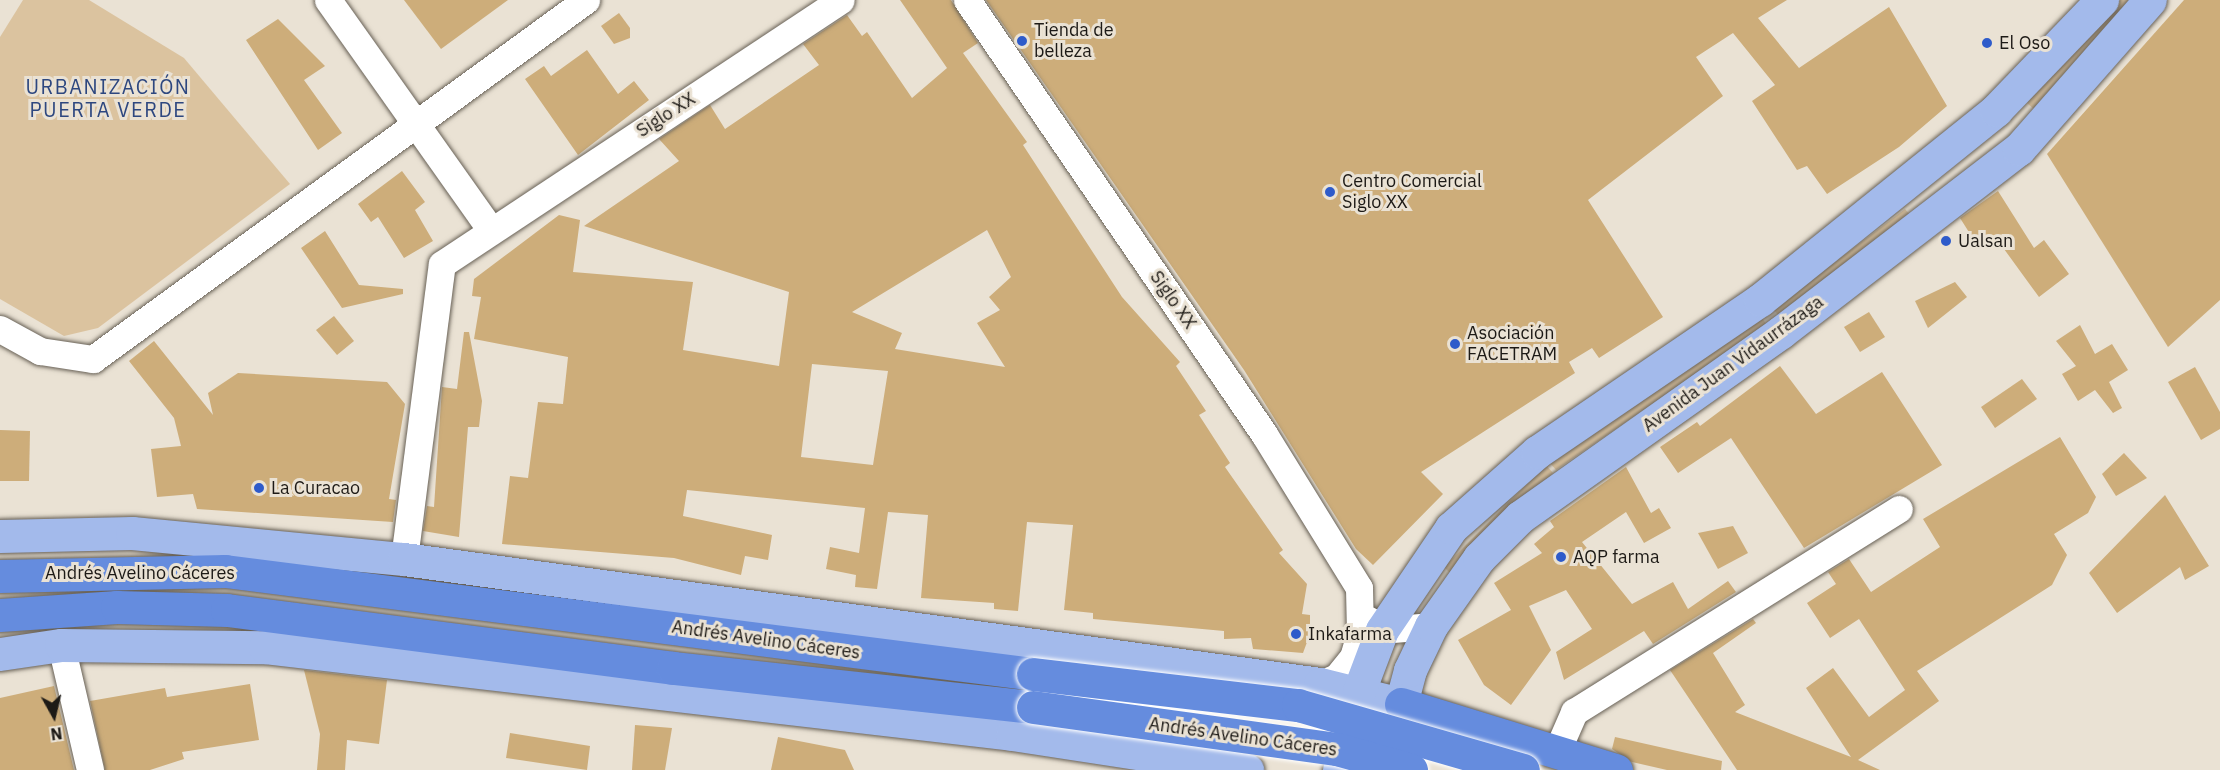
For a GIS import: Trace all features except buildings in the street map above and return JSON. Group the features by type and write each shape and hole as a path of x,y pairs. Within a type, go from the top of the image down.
{"highway":[{"name":"Andrés Avelino Cáceres","path":"0,576 225,571 1033,674 1298,705 1523,770"},
{"name":"Andrés Avelino Cáceres","path":"0,615 117,607 227,610 673,668 1033,707 1337,749 1411,770"},
{"path":"1401,704 1616,770"}],"main road":[{"name":"Avenida Juan Vidaurrázaga","path":"1340,770 1359,691 1372,619 1493,487 1760,300 1912,175 1996,110 2102,0"},
{"name":"Avenida Juan Vidaurrázaga","path":"1383,770 1401,704 1431,626 1479,558 1520,517 1781,332 2019,149 2150,0"},
{"path":"1912,175 1939,210"},
{"path":"0,518 14,535"},
{"name":"Andrés Avelino Cáceres","path":"14,535 132,533 405,560 1320,684 1359,691 1401,704"},
{"name":"Andrés Avelino Cáceres","path":"0,654 61,645 265,647 1012,734 1247,770"}],"street":[{"path":"328,0 491,230"},
{"path":"0,329 40,351 93,359 414,123 586,0"},
{"name":"Siglo XX","path":"405,560 442,264 841,0"},
{"name":"Siglo XX","path":"968,0 1276,453 1359,588 1372,619 1353,657 1336,677 1320,684"},
{"path":"1557,751 1574,712 1899,509"},
{"path":"1372,619 1431,626"},
{"path":"61,645 90,770"}],"shaded area":[{"path":"23,0 89,0 184,58 290,184 98,328 64,336 0,299 0,37"},
{"path":"2118,0 2134,0 2035,110 2027,103"},
{"path":"1905,209 1911,216 1779,316 1773,309"},
{"path":"1762,318 1767,325 1556,470 1550,463"},
{"path":"1546,465 1553,473 1451,574 1444,567"}],"place":[{"name":"Tienda de belleza","path":"1022,41"},
{"name":"El Oso","path":"1987,43"},
{"name":"Centro Comercial Siglo XX","path":"1330,192"},
{"name":"Ualsan","path":"1946,241"},
{"name":"Asociación FACETRAM","path":"1455,344"},
{"name":"La Curacao","path":"259,488"},
{"name":"AQP farma","path":"1561,557"},
{"name":"Inkafarma","path":"1296,634"}],"district":[{"name":"URBANIZACIÓN PUERTA VERDE","path":"108,98"}]}
